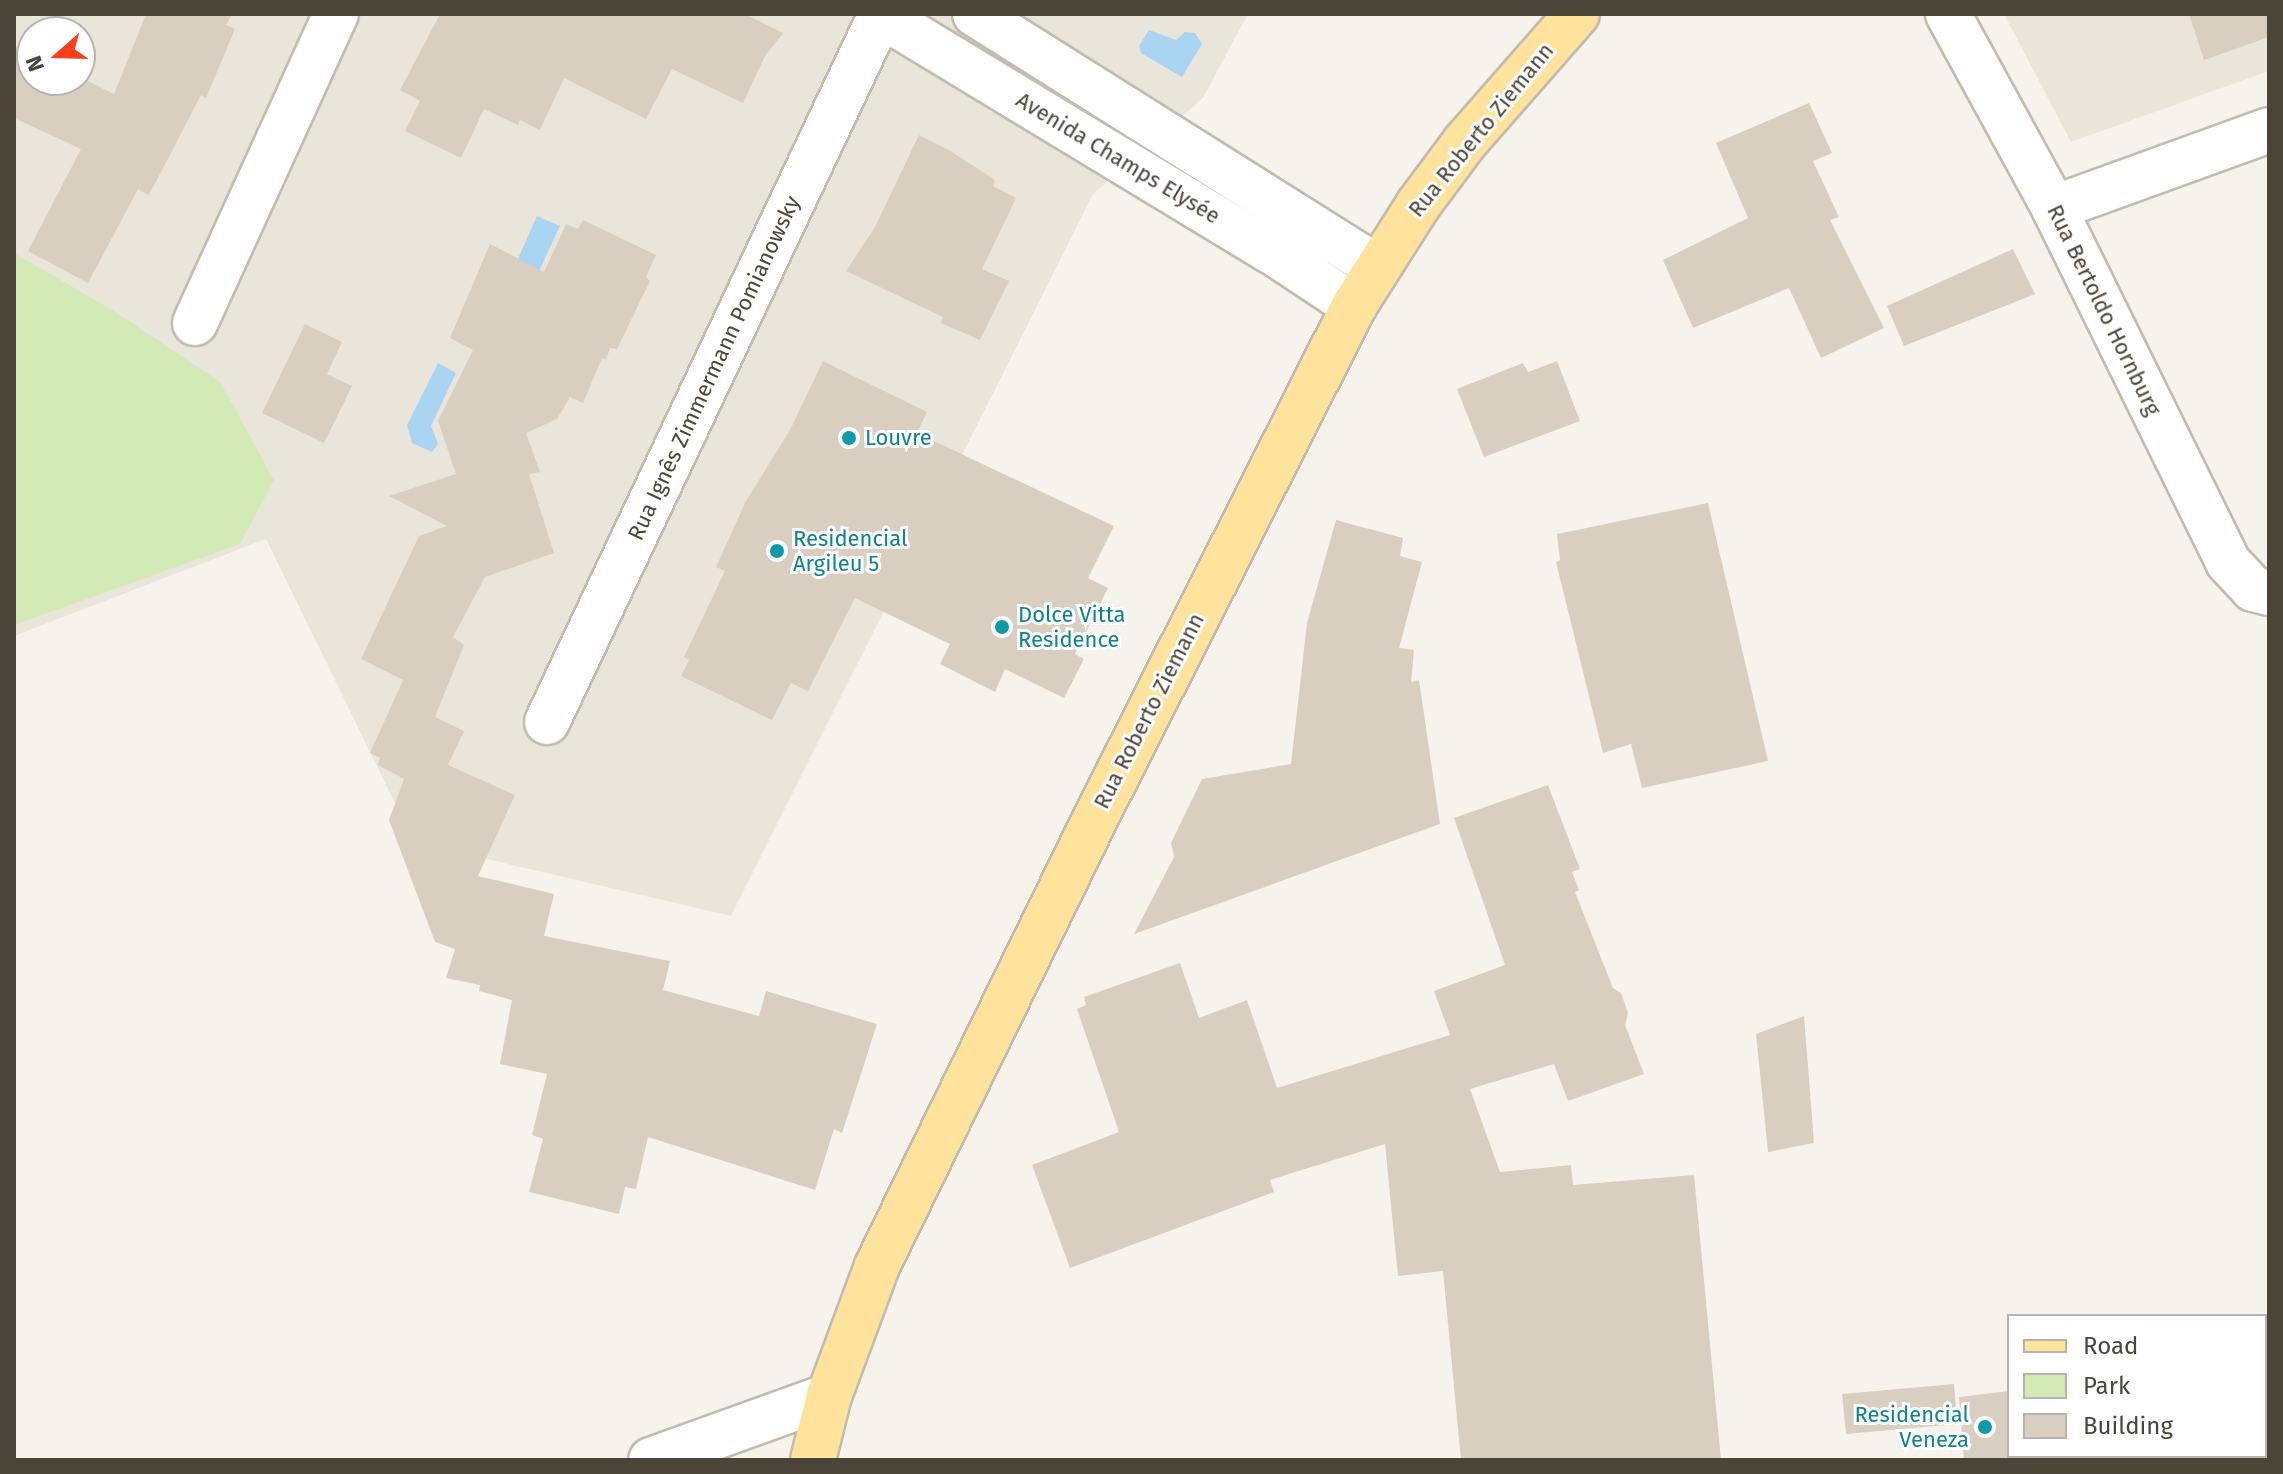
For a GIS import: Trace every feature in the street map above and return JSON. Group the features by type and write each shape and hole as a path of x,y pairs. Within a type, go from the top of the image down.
{"main road":[{"name":"Rua Roberto Ziemann","path":"813,1460 829,1396 877,1266 941,1130 1354,306 1377,267 1465,142 1577,14"}],"street":[{"path":"195,323 336,14"},
{"name":"Avenida Champs Elysée","path":"880,14 1271,251 1354,306"},
{"name":"Rua Ignês Zimmermann Pomianowsky","path":"547,722 880,14"},
{"name":"Avenida Champs Elysée","path":"975,14 1377,267"},
{"name":"Rua Bertoldo Hornburg","path":"1948,14 2054,208 2228,562 2253,589 2269,593"},
{"path":"2054,208 2269,130"},
{"path":"651,1460 829,1396"}],"shaded area":[{"path":"14,14 1248,14 1203,98 1093,194 731,916 414,842 266,539 14,636"},
{"path":"2004,14 2269,14 2269,71 2071,142"}],"green space":[{"path":"1015,59 1246,202 1240,213 1008,69"},
{"path":"14,253 114,311 220,382 274,480 240,544 14,625"}],"water":[{"path":"1149,30 1176,40 1185,32 1195,33 1202,44 1182,77 1141,53 1139,46"},
{"path":"537,216 560,226 534,282 512,272"},
{"path":"438,363 456,373 431,426 438,444 432,452 412,443 407,425"}],"building":[{"path":"146,14 232,14 226,25 235,29 206,98 201,95 149,195 138,189 88,283 28,251 81,149 14,118 14,45 16,96 96,96 96,85 114,94"},
{"path":"440,14 745,14 783,33 765,56 743,103 672,69 646,119 564,78 540,130 520,120 518,125 484,109 461,158 405,131 420,101 400,90"},
{"path":"2189,14 2269,14 2269,37 2204,60"},
{"path":"1809,103 1832,153 1813,161 1839,217 1830,220 1884,328 1821,358 1789,288 1693,328 1663,260 1748,218 1716,143"},
{"path":"919,135 949,150 995,180 993,186 1016,198 982,269 1009,281 980,340 941,323 943,317 846,271 875,227"},
{"path":"583,220 656,255 646,277 650,281 617,349 610,348 606,360 602,358 583,403 570,397 557,419 526,433 540,472 529,474 554,553 485,577 453,637 464,645 435,717 464,731 448,765 515,795 478,876 554,894 544,936 670,961 663,990 759,1016 766,991 877,1024 842,1133 834,1129 815,1190 648,1137 636,1189 625,1187 619,1214 529,1192 543,1139 532,1135 547,1074 500,1064 512,1000 479,991 480,985 446,978 455,949 435,942 389,820 404,779 378,765 380,758 370,753 403,680 361,659 419,536 447,526 389,496 456,474 438,421 473,350 450,338 490,244 544,272 566,224 578,229"},
{"path":"2013,249 2035,294 1904,346 1887,306"},
{"path":"305,324 342,342 327,374 352,386 324,443 262,413"},
{"path":"823,361 927,412 917,433 1114,526 1088,578 1108,588 1075,654 1084,659 1064,698 1005,669 995,692 940,664 950,644 855,598 808,691 791,683 772,720 681,676 689,660 684,657 725,571 716,567 746,501 790,430"},
{"path":"1557,361 1580,421 1484,457 1457,389 1523,363 1528,372"},
{"path":"1708,503 1768,761 1642,788 1631,744 1603,753 1556,562 1560,560 1557,534"},
{"path":"1336,520 1403,538 1400,556 1422,562 1399,648 1414,650 1411,682 1419,680 1440,824 1134,934 1174,857 1171,843 1202,779 1291,764 1307,623"},
{"path":"1548,785 1580,869 1572,872 1579,890 1575,892 1613,988 1621,993 1628,1013 1625,1025 1644,1074 1568,1101 1554,1064 1470,1089 1500,1172 1571,1165 1573,1185 1694,1175 1721,1460 1461,1460 1443,1271 1398,1276 1385,1144 1270,1180 1274,1192 1070,1268 1032,1165 1119,1132 1077,1009 1086,1005 1084,997 1180,963 1199,1018 1247,1000 1277,1088 1450,1035 1434,991 1505,965 1454,818"},
{"path":"1804,1016 1814,1143 1768,1152 1756,1034"},
{"path":"1954,1384 1957,1424 1846,1434 1842,1394"},
{"name":"Residencial Veneza","path":"2007,1391 2009,1460 1964,1460 1959,1397"}],"place":[{"name":"Louvre","path":"849,438"},
{"name":"Residencial Argileu 5","path":"777,551"},
{"name":"Dolce Vitta Residence","path":"1002,627"},
{"name":"Residencial Veneza","path":"1985,1427"}]}
